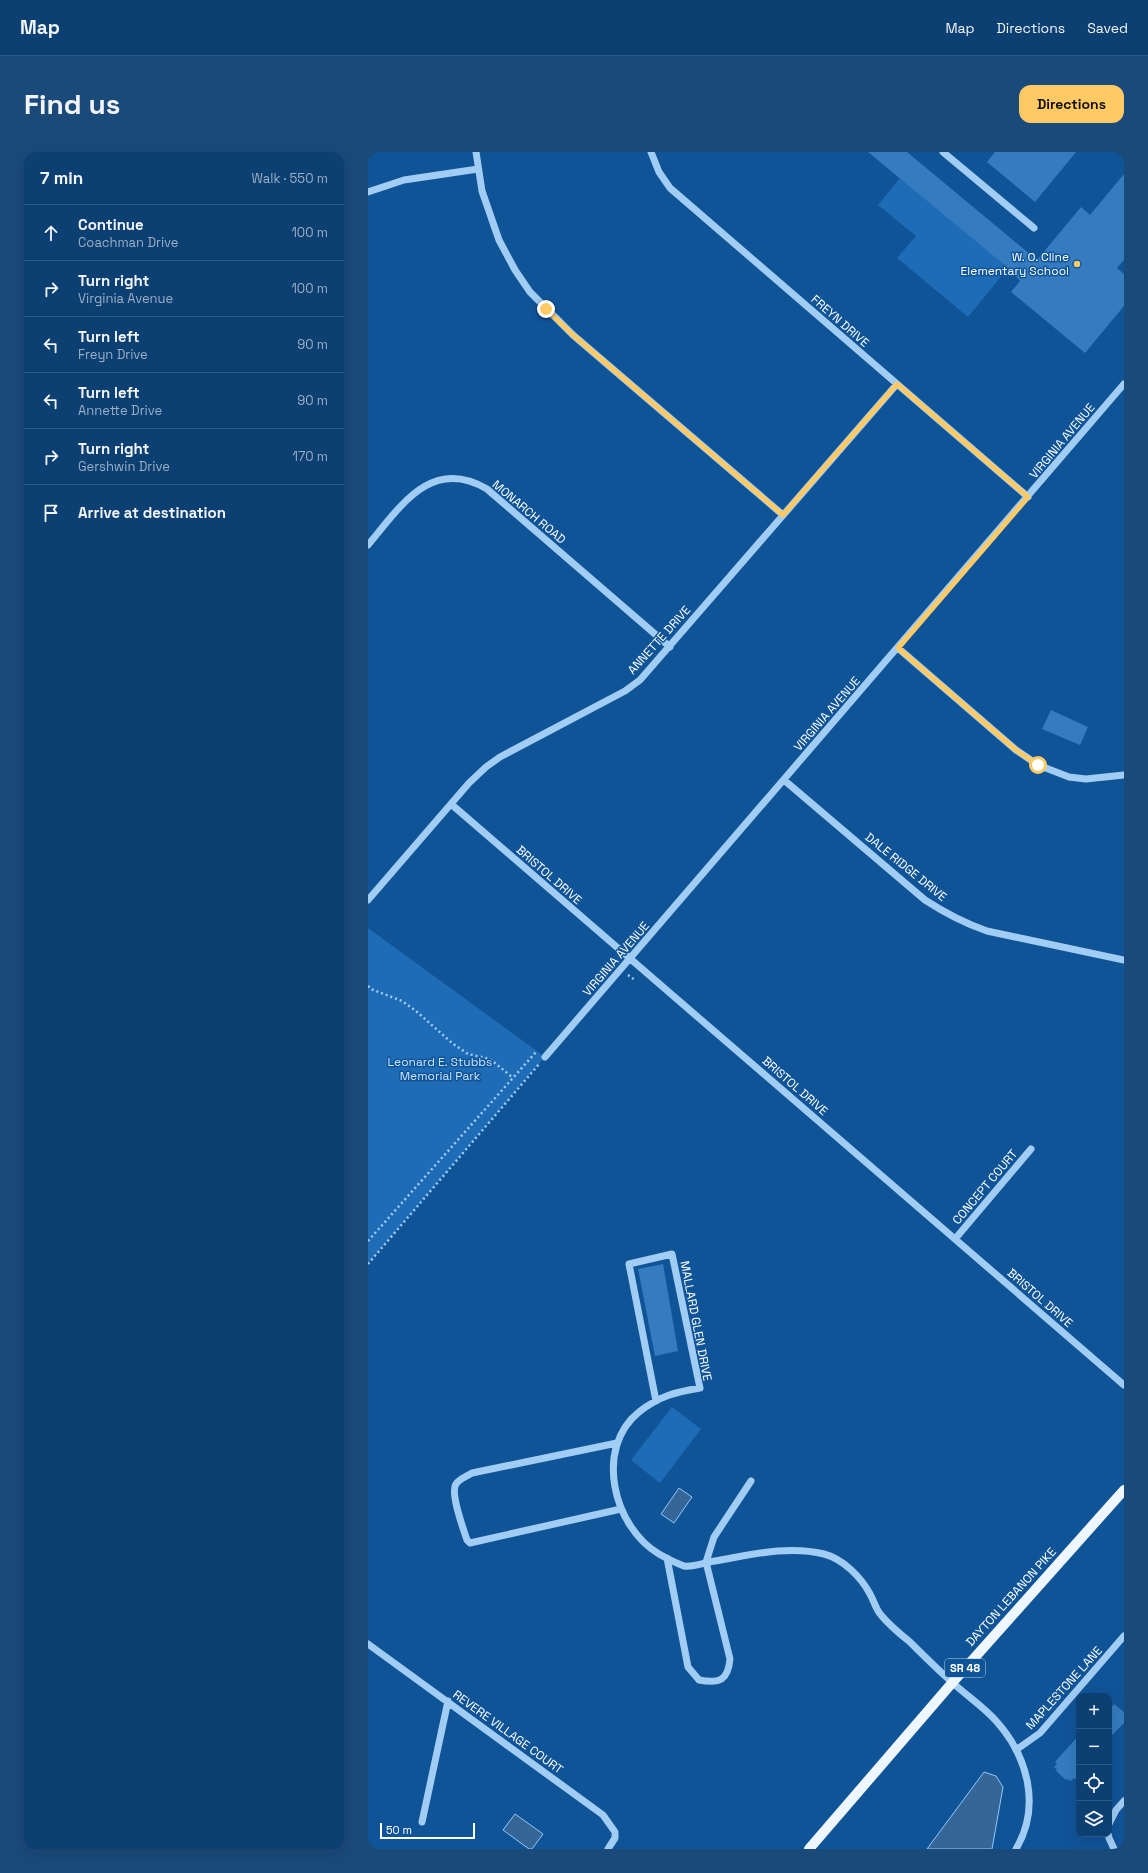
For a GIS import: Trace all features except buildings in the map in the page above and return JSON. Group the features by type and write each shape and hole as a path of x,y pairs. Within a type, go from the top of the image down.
{"main road":[{"name":"DAYTON LEBANON PIKE","path":"809,1849 952,1683 1124,1490"}],"street":[{"path":"476,152 478,169 490,216 499,240 515,270 530,292 573,335 783,515"},
{"name":"FREYN DRIVE","path":"651,152 659,172 670,188 1028,497"},
{"path":"943,152 1034,228"},
{"path":"368,192 404,180 478,169"},
{"name":"ANNETTE DRIVE","path":"368,900 469,783 486,767 500,757 625,691 640,680 897,384"},
{"name":"VIRGINIA AVENUE","path":"546,1057 1124,384"},
{"name":"MONARCH ROAD","path":"368,545 419,488 432,481 448,478 464,479 476,483 487,489 670,647"},
{"path":"898,648 1016,750 1038,765 1069,777 1086,779 1124,775"},
{"name":"DALE RIDGE DRIVE","path":"784,780 925,900 945,913 987,931 1124,960"},
{"name":"BRISTOL DRIVE","path":"451,804 1124,1385"},
{"name":"CONCEPT COURT","path":"955,1239 1031,1150"},
{"name":"MALLARD GLEN DRIVE","path":"656,1401 628,1264 672,1254 700,1388 667,1394 656,1401 638,1412 618,1437 612,1469 618,1503 633,1530 657,1553 685,1566 774,1551 802,1550 826,1554 846,1566 859,1578 869,1592 880,1614 952,1683 996,1720 1008,1736 1026,1773 1029,1796 1028,1814 1019,1848"},
{"path":"617,1443 472,1473 459,1480 454,1488 456,1505 467,1540 470,1543 621,1509"},
{"path":"667,1558 688,1667 696,1678 708,1682 724,1678 729,1671 730,1659 706,1562 714,1537 751,1481"},
{"name":"MAPLESTONE LANE","path":"1016,1750 1040,1733 1124,1636"},
{"name":"REVERE VILLAGE COURT","path":"368,1644 602,1815 615,1832 615,1838 608,1849"},
{"path":"422,1822 448,1701"},
{"path":"1112,1818 1124,1800"},
{"path":"1108,1837 1114,1849"}],"path":[{"path":"622,970 635,980"},
{"path":"368,986 371,990 402,1001 416,1011 452,1043 468,1054 490,1059 512,1078"},
{"path":"368,1241 537,1050"},
{"path":"368,1264 546,1057"}],"green space":[{"path":"900,178 1008,268 968,317 897,258 916,236 878,205"},
{"name":"Leonard E. Stubbs Memorial Park","path":"368,928 545,1057 368,1264"},
{"path":"672,1407 701,1429 660,1483 631,1460"}],"shaded area":[{"path":"679,1488 692,1497 674,1523 661,1514"},
{"path":"984,1772 996,1776 1003,1787 992,1849 927,1849"},
{"path":"515,1814 543,1834 532,1849 529,1849 503,1830"}],"place":[{"name":"W. O. Cline Elementary School","path":"1077,264"}],"route":[{"path":"546,309 573,335 783,515 897,384 1028,497 898,648 1016,750 1038,765"}]}
